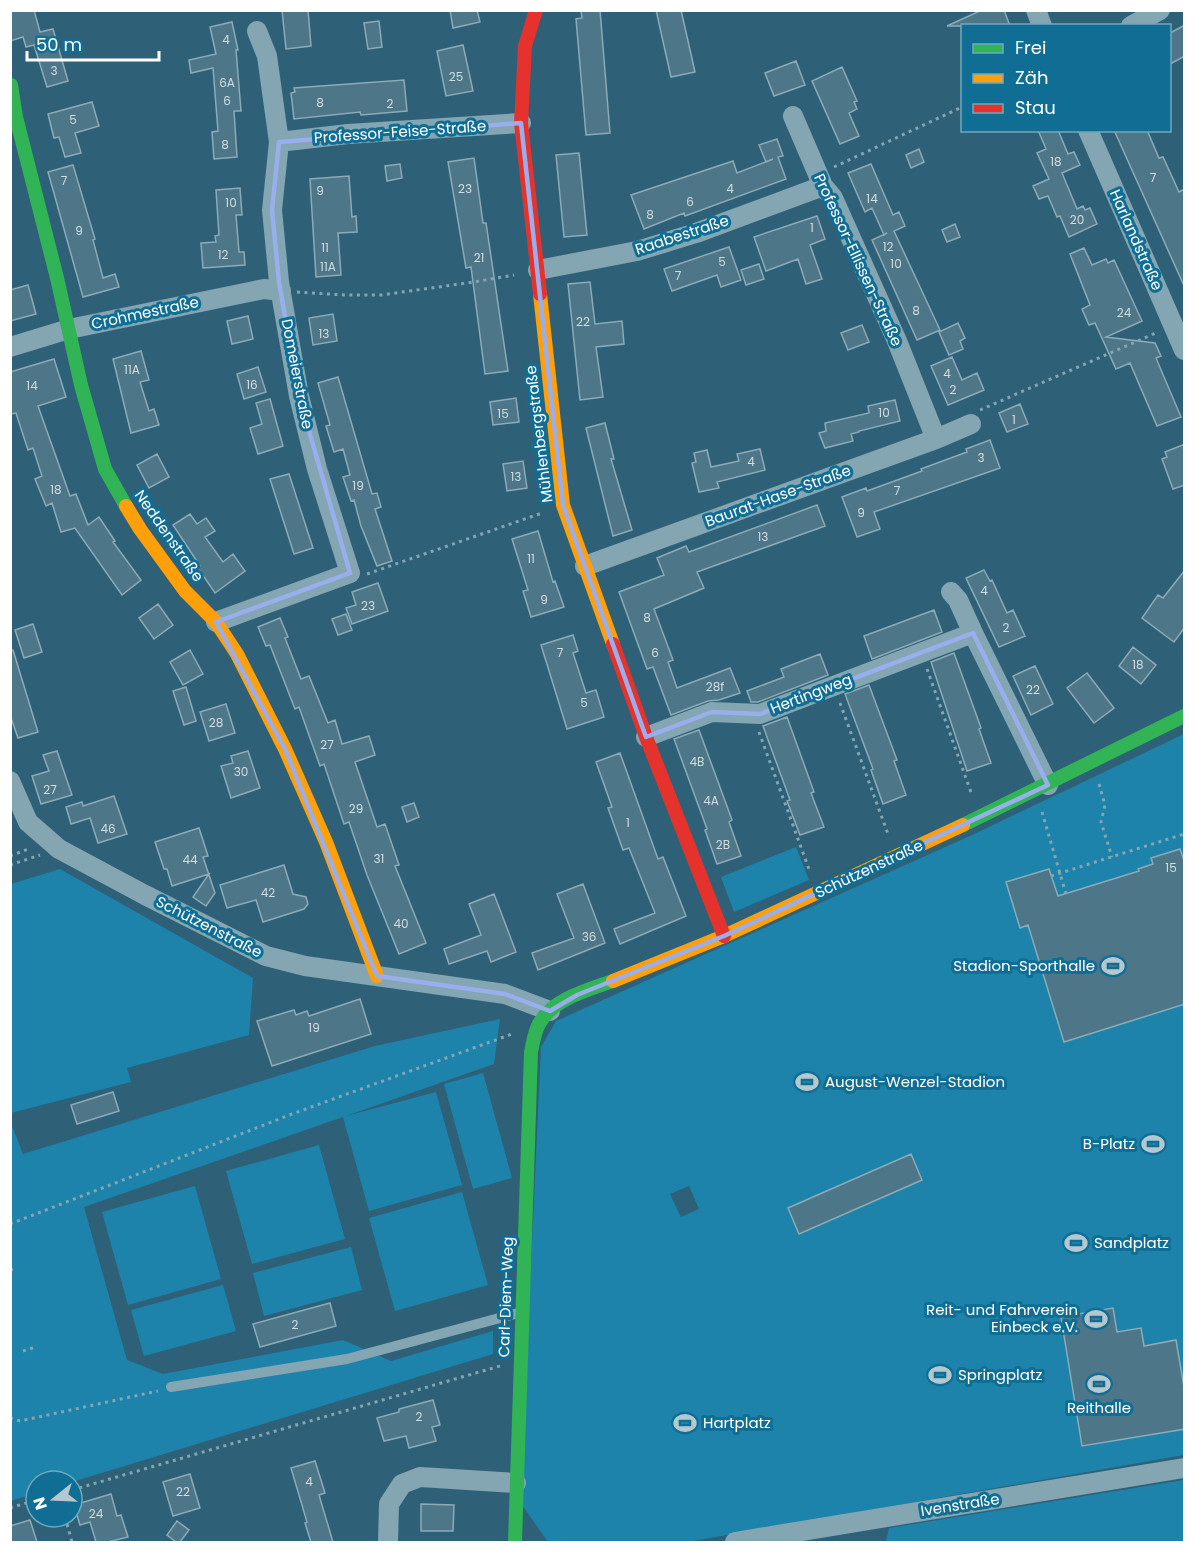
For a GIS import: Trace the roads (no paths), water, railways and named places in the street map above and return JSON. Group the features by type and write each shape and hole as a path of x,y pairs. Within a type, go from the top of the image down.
{"street":[{"name":"Mühlenbergstraße","path":"536,10 525,46 521,123 563,505 646,736 724,936"},
{"path":"1135,24 1160,10"},
{"name":"Domeierstraße","path":"216,622 350,573 333,526 299,396 281,291 272,210 279,142 267,56 257,31"},
{"name":"Neddenstraße","path":"11,85 16,117 81,385 105,469 140,530 185,591 216,622 237,654 285,749 327,842 377,976"},
{"name":"Professor-Ellissen-Straße","path":"793,116 823,186 833,198 897,341 936,439"},
{"name":"Professor-Feise-Straße","path":"279,142 348,134 521,123"},
{"name":"Harlandstraße","path":"1089,132 1185,350"},
{"name":"Raabestraße","path":"538,270 637,251 696,233 823,186"},
{"name":"Crohmestraße","path":"10,347 69,329 264,289 281,291"},
{"name":"Baurat-Hase-Straße","path":"585,566 936,439 971,424"},
{"path":"951,592 958,600 974,633 1041,789"},
{"name":"Hertingweg","path":"646,736 712,712 760,714 974,633"},
{"name":"Schützenstraße","path":"10,781 28,822 59,849 266,956 306,966 505,993 545,1018 564,1001 724,936 817,894 1041,789 1185,716"},
{"name":"Carl-Diem-Weg","path":"515,1542 531,1052 545,1018"},
{"name":"Ivenstraße","path":"735,1542 1185,1468"},
{"path":"388,1542 389,1504 402,1484 420,1477 516,1483"}],"lane":[{"path":"171,1387 347,1359 522,1312"}],"place":[{"name":"Stadion-Sporthalle","path":"1113,966"},
{"name":"August-Wenzel-Stadion","path":"807,1082"},
{"name":"B-Platz","path":"1153,1144"},
{"name":"Sandplatz","path":"1076,1243"},
{"name":"Reit- und Fahrverein Einbeck e.V.","path":"1096,1319"},
{"name":"Springplatz","path":"940,1375"},
{"name":"Reithalle","path":"1099,1384"},
{"name":"Hartplatz","path":"685,1423"}]}
